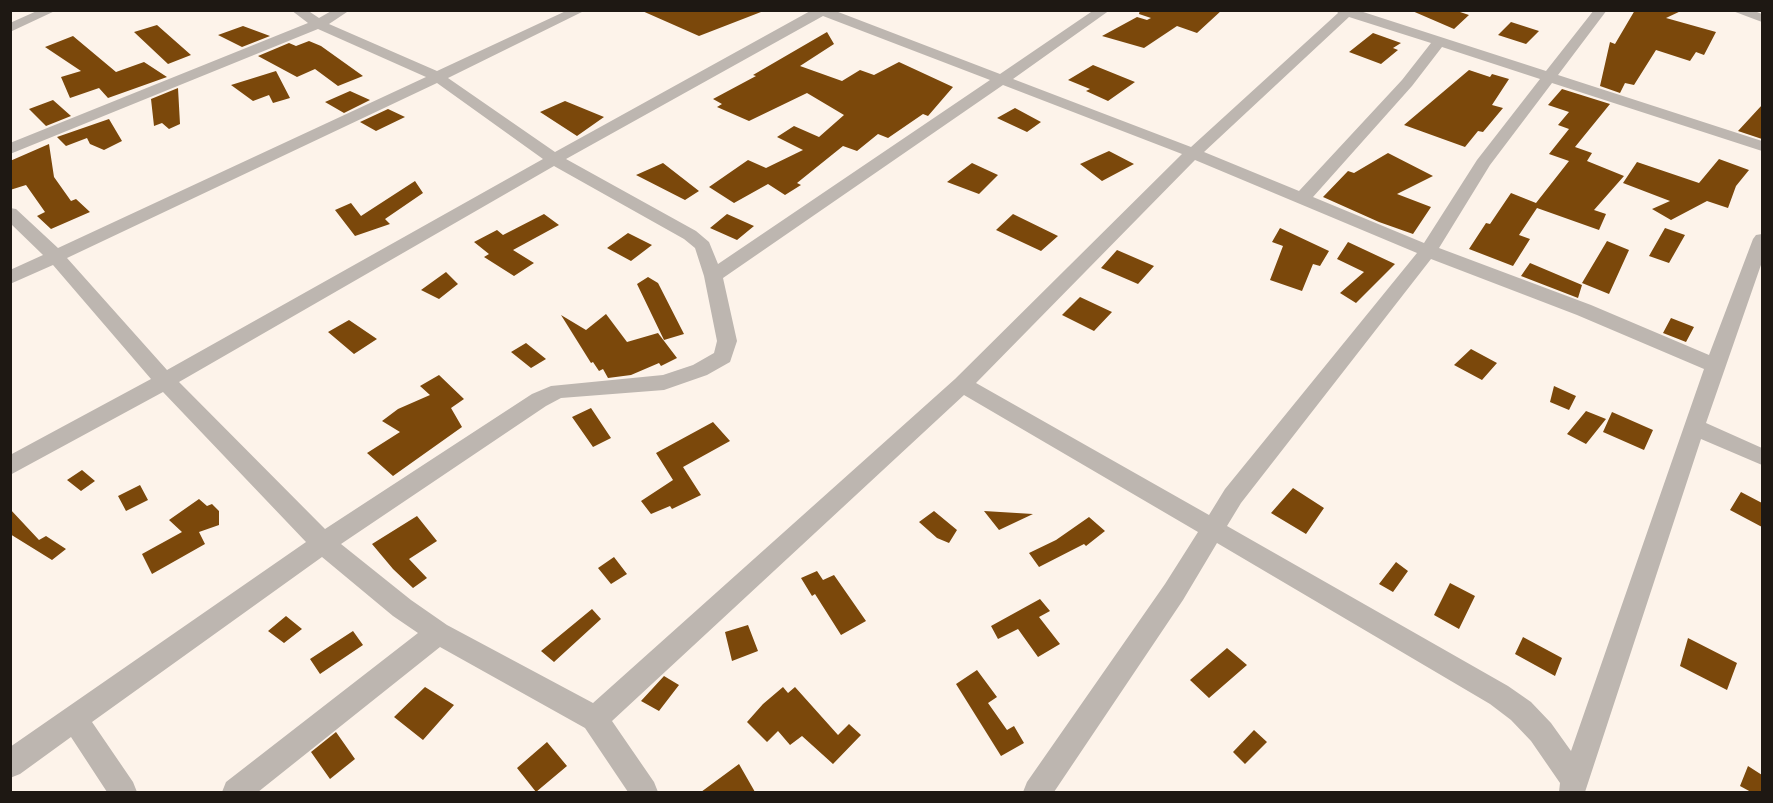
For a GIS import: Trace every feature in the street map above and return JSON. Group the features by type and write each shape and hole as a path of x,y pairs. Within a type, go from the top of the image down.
{"street":[{"path":"10,28 51,10"},
{"path":"10,764 323,543 538,400 558,391 664,382 699,370 723,357 727,341 713,276 703,246 690,235 554,159 438,77 318,24 297,10"},
{"path":"10,149 318,24 344,10"},
{"path":"10,278 580,10"},
{"path":"713,276 1104,10"},
{"path":"1037,792 1174,592 1249,474 1359,340 1428,251 1483,163 1601,10"},
{"path":"1736,10 1762,18"},
{"path":"10,466 165,381 554,159 822,11 998,81 1193,153 1428,251 1584,310 1715,366"},
{"path":"595,719 962,384 1193,153 1346,11 1762,146"},
{"path":"1302,198 1407,83 1440,41"},
{"path":"10,213 56,257 165,381 323,543 402,608 438,633 595,719 644,792"},
{"path":"1572,786 1715,366 1762,239"},
{"path":"962,384 1499,694 1521,711 1541,732 1572,786"},
{"path":"1695,427 1762,457"},
{"path":"236,792 438,633"},
{"path":"74,718 123,792"}],"building":[{"path":"640,10 761,10 761,12 699,36"},
{"path":"1140,10 1222,10 1197,33 1177,26 1144,48 1102,36 1137,17 1147,20 1151,18 1139,14"},
{"path":"1410,10 1454,10 1469,15 1454,29"},
{"path":"1635,10 1683,10 1666,18 1716,32 1704,55 1696,52 1690,61 1656,50 1634,85 1625,83 1620,93 1600,86 1610,42 1615,44"},
{"path":"1511,22 1539,31 1526,44 1498,35"},
{"path":"157,25 191,55 168,64 134,32"},
{"path":"243,26 270,36 242,47 218,35"},
{"path":"827,32 834,44 800,66 842,81 860,70 874,75 899,62 953,87 928,116 923,114 888,138 878,134 857,151 843,146 797,183 801,185 785,195 768,184 734,203 709,187 748,160 766,168 803,150 777,137 794,126 819,137 844,115 807,93 749,121 717,107 722,104 713,99 756,76 753,75"},
{"path":"1373,33 1401,43 1393,48 1398,50 1381,64 1349,52"},
{"path":"73,36 116,72 144,62 167,77 108,98 99,88 70,98 61,77 81,71 45,47"},
{"path":"309,41 321,46 363,76 338,86 315,69 297,77 258,56 289,43 296,46"},
{"path":"1093,65 1135,82 1108,101 1086,91 1090,89 1068,80"},
{"path":"1469,70 1490,77 1492,74 1509,79 1492,105 1503,108 1483,132 1478,131 1465,147 1404,125"},
{"path":"276,71 290,98 273,103 269,95 253,101 231,85"},
{"path":"178,88 180,124 169,129 162,123 154,126 151,99"},
{"path":"1562,89 1610,104 1575,147 1592,153 1587,161 1624,176 1594,210 1606,214 1599,230 1537,208 1519,235 1530,239 1513,266 1469,249 1486,223 1490,224 1511,193 1536,203 1569,161 1549,154 1569,129 1558,125 1569,112 1548,105"},
{"path":"350,91 370,100 344,113 325,102"},
{"path":"53,100 71,116 46,126 29,109"},
{"path":"565,101 604,117 577,136 540,112"},
{"path":"1762,105 1762,139 1738,131"},
{"path":"1015,108 1041,122 1027,132 997,118"},
{"path":"388,109 405,117 376,131 360,122"},
{"path":"109,119 122,141 104,150 90,144 87,138 66,146 57,137"},
{"path":"49,144 54,177 71,201 76,199 90,212 51,229 37,216 45,212 26,185 10,190 10,161"},
{"path":"1109,151 1134,164 1102,181 1080,164"},
{"path":"1388,153 1433,176 1397,194 1431,207 1413,234 1379,222 1323,197 1348,171 1354,173"},
{"path":"1719,159 1749,170 1736,186 1728,208 1707,201 1671,220 1652,209 1670,201 1623,183 1637,162 1699,183"},
{"path":"663,163 699,191 685,200 636,175"},
{"path":"972,163 998,175 979,194 947,182"},
{"path":"415,181 423,193 385,219 390,224 355,236 335,210 351,203 361,216"},
{"path":"544,214 559,225 513,250 534,263 514,276 484,257 489,254 474,242 497,230 503,235"},
{"path":"727,214 754,226 737,240 710,228"},
{"path":"1013,214 1058,236 1041,251 996,230"},
{"path":"1280,228 1329,251 1320,266 1313,264 1302,291 1270,280 1283,246 1272,242"},
{"path":"1665,228 1685,235 1669,263 1649,256"},
{"path":"628,233 652,245 631,261 607,248"},
{"path":"1607,241 1629,250 1609,294 1582,283"},
{"path":"1348,242 1395,264 1356,303 1340,293 1364,272 1337,259"},
{"path":"1117,250 1154,266 1138,284 1101,268"},
{"path":"1530,263 1582,285 1578,298 1521,276"},
{"path":"446,272 458,284 439,299 421,290"},
{"path":"648,277 658,283 684,334 664,340 637,284"},
{"path":"1080,297 1112,312 1094,331 1062,315"},
{"path":"606,314 627,342 658,333 677,358 661,366 659,363 631,375 608,378 603,369 599,371 593,362 591,363 561,315 586,330"},
{"path":"1671,318 1694,327 1686,342 1663,333"},
{"path":"349,320 377,339 354,354 328,332"},
{"path":"526,343 546,359 531,368 511,352"},
{"path":"1471,349 1497,363 1482,380 1454,365"},
{"path":"439,375 464,399 451,408 462,427 393,476 367,453 400,432 382,421 398,409 430,395 420,386"},
{"path":"1554,386 1576,396 1569,410 1550,402"},
{"path":"591,408 611,438 593,447 572,417"},
{"path":"1586,411 1606,419 1586,444 1567,434"},
{"path":"1612,412 1653,430 1644,450 1603,432"},
{"path":"713,422 730,441 683,467 701,495 672,509 670,506 651,514 641,501 673,480 656,453"},
{"path":"82,470 95,481 81,491 67,480"},
{"path":"140,485 148,500 126,511 118,496"},
{"path":"1293,488 1324,508 1306,534 1271,513"},
{"path":"1741,492 1762,503 1762,527 1730,510"},
{"path":"199,499 207,506 212,504 219,511 219,525 199,532 205,544 152,574 142,554 182,532 169,520"},
{"path":"10,509 39,540 46,536 66,549 52,560 10,534"},
{"path":"934,511 957,530 949,543 937,538 919,522"},
{"path":"984,511 1033,514 999,530"},
{"path":"417,516 437,541 409,559 427,578 413,588 372,544"},
{"path":"1089,517 1105,531 1086,546 1084,544 1039,567 1029,553 1056,540"},
{"path":"614,557 627,574 611,584 598,568"},
{"path":"1396,562 1408,571 1393,592 1379,584"},
{"path":"817,571 823,580 834,575 866,621 841,635 815,594 812,596 801,578"},
{"path":"1450,583 1475,596 1459,629 1434,615"},
{"path":"1040,599 1050,611 1039,617 1060,644 1038,657 1018,629 998,639 991,626"},
{"path":"592,609 601,619 554,662 541,651"},
{"path":"286,616 302,629 284,643 268,631"},
{"path":"748,625 758,651 732,661 725,632"},
{"path":"353,631 363,645 320,674 310,659"},
{"path":"1523,637 1562,658 1555,676 1515,654"},
{"path":"1688,638 1737,663 1727,690 1680,666"},
{"path":"1227,648 1247,665 1209,698 1190,680"},
{"path":"977,670 997,697 988,703 1007,730 1014,726 1024,743 1001,756 956,684"},
{"path":"664,676 679,685 659,711 641,701"},
{"path":"425,687 454,705 423,740 394,717"},
{"path":"783,687 788,693 795,687 838,735 849,724 861,735 833,764 802,736 790,745 778,731 767,742 747,722"},
{"path":"1254,730 1267,742 1245,764 1233,752"},
{"path":"336,732 355,759 330,779 311,752"},
{"path":"547,742 567,766 536,792 517,768"},
{"path":"739,764 755,792 701,792"},
{"path":"1748,766 1762,775 1762,792 1751,792 1740,786"}]}
